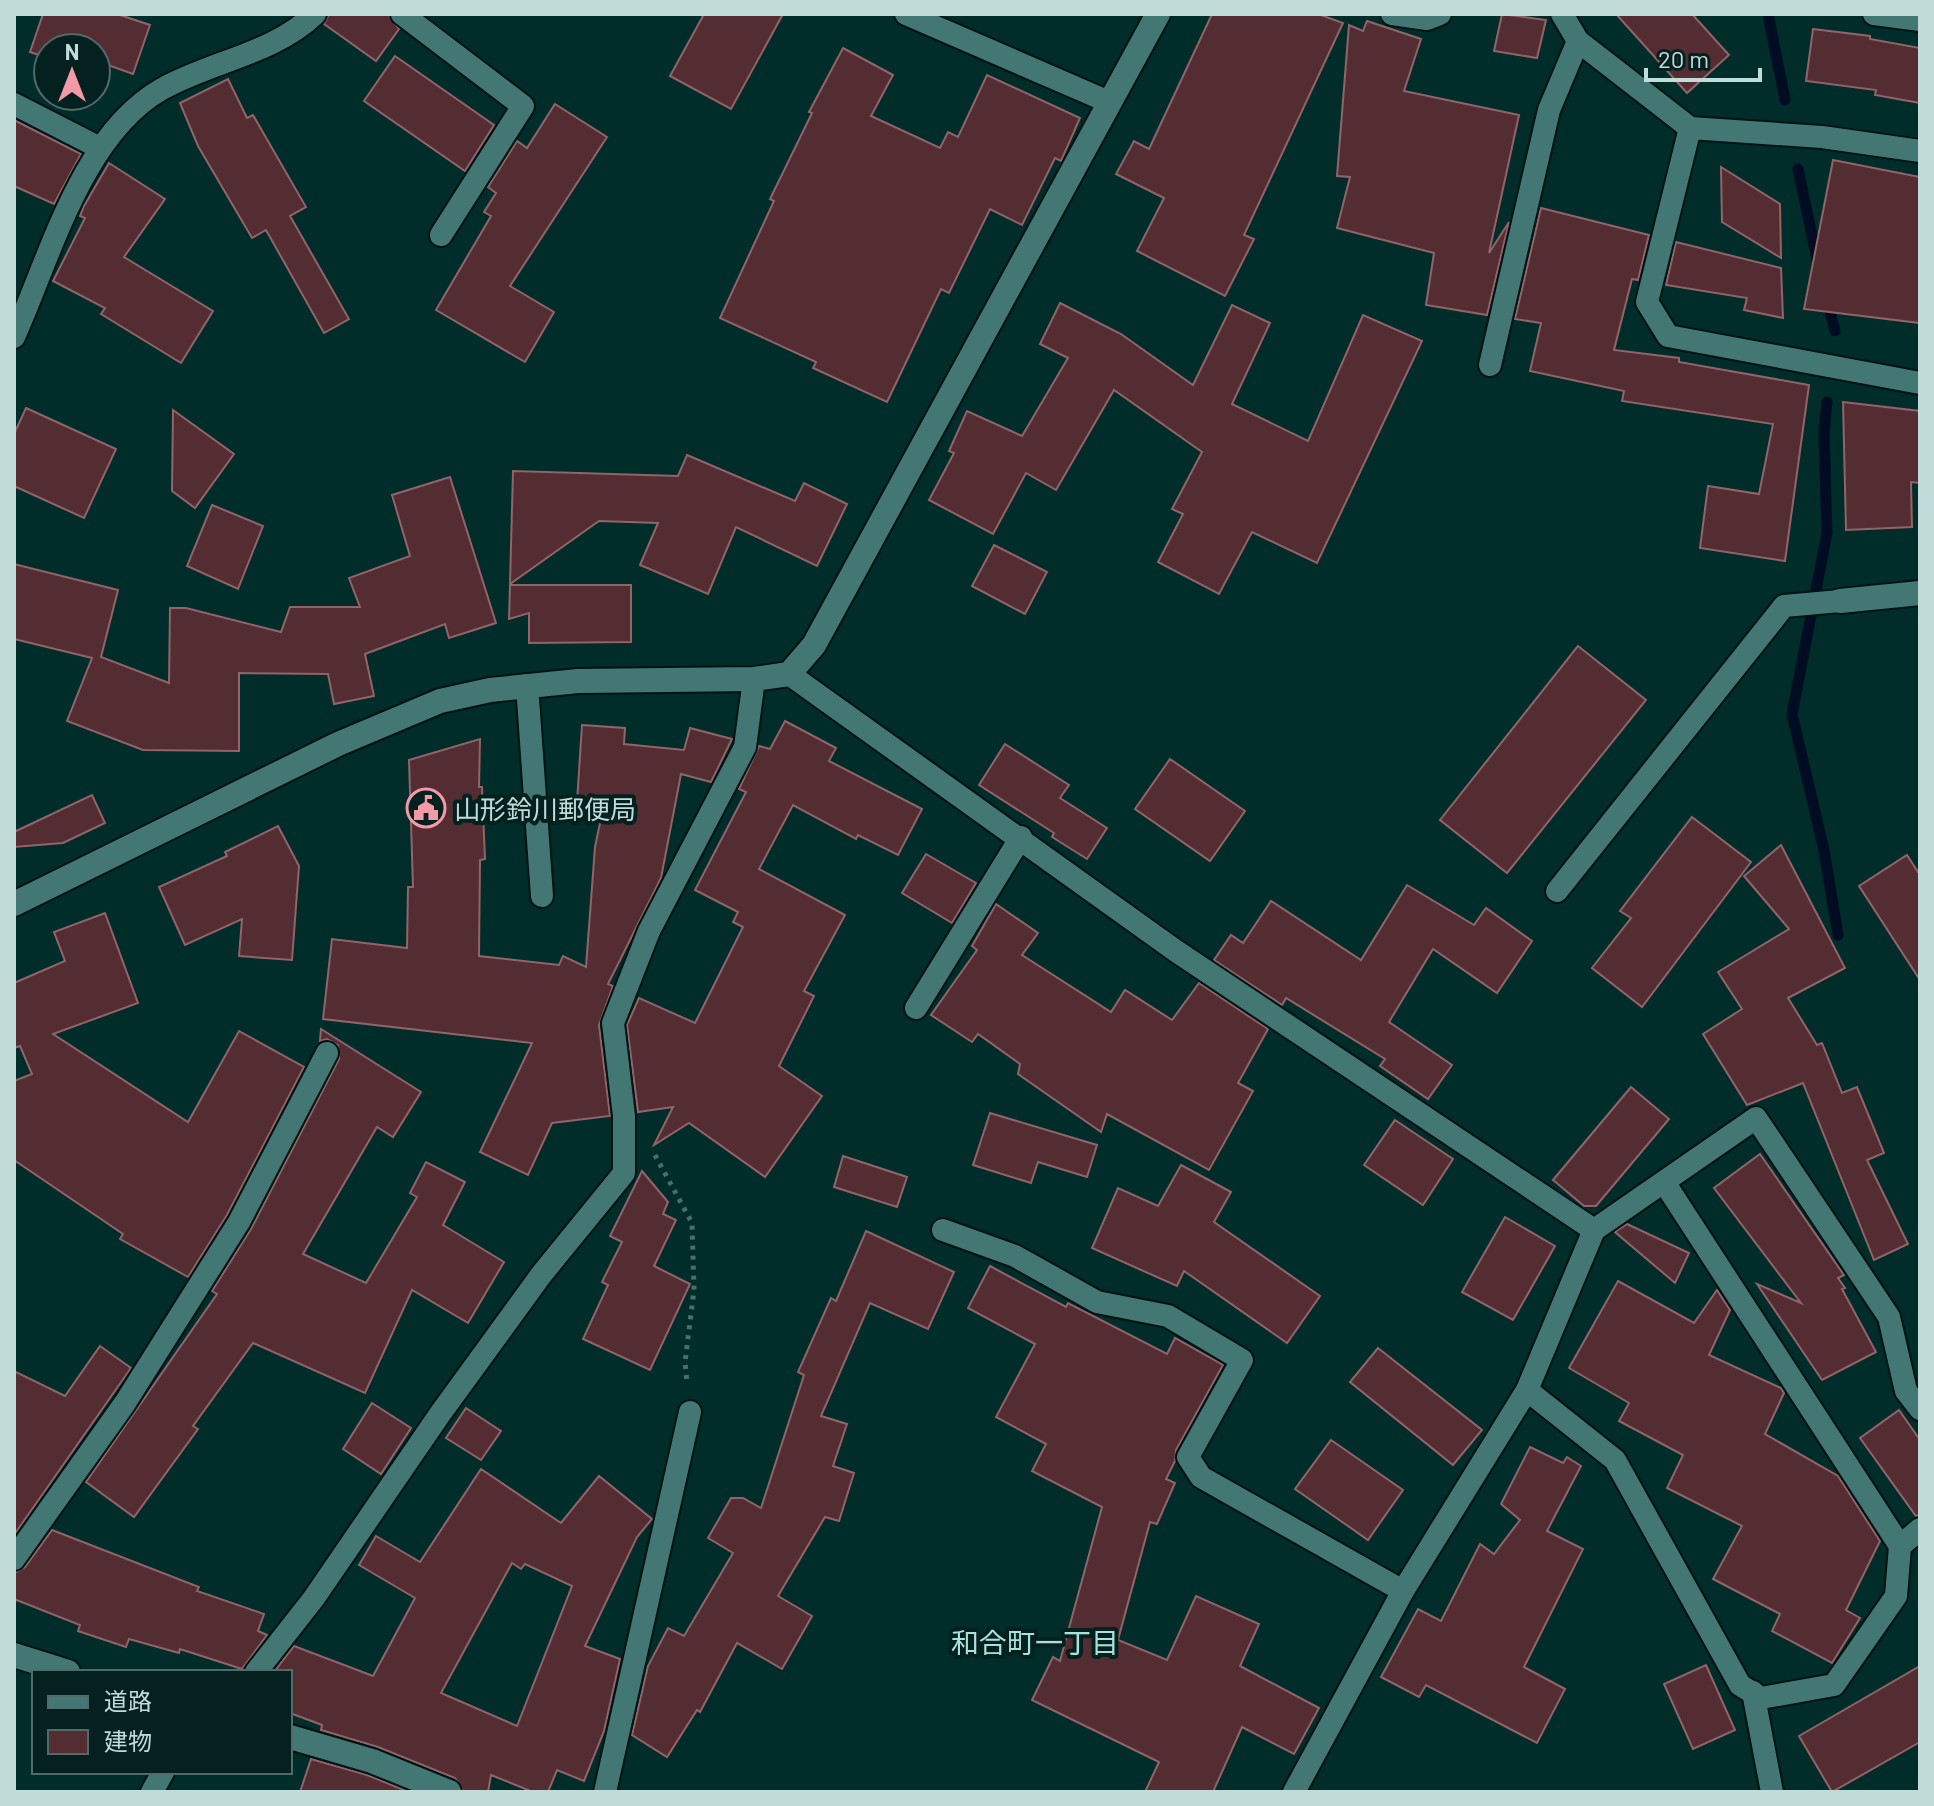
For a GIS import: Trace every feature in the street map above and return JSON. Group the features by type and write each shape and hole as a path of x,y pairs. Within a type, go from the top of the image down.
{"street":[{"path":"14,904 353,737 440,701 527,685 754,679 789,674 822,632 1158,14"},
{"path":"1840,601 1920,593"},
{"path":"14,1655 62,1670"},
{"path":"292,1738 372,1761 449,1792"}],"lane":[{"path":"14,337 77,189 100,148 161,89 295,33 315,14"},
{"path":"402,14 523,106 441,235"},
{"path":"906,14 1109,102"},
{"path":"1392,14 1427,19 1440,14"},
{"path":"1562,14 1578,41 1690,128 1822,137 1920,151"},
{"path":"1874,14 1920,20"},
{"path":"1490,365 1549,110 1578,41"},
{"path":"14,104 100,148"},
{"path":"1690,128 1647,302 1668,336 1920,383"},
{"path":"1557,891 1784,606 1840,601"},
{"path":"789,674 1021,837 1176,951 1594,1230"},
{"path":"258,1670 314,1598 440,1414 541,1275 624,1173 624,1116 613,1023 649,931 745,747 754,679"},
{"path":"527,685 542,896"},
{"path":"916,1008 1021,837"},
{"path":"14,1559 125,1403 239,1222 327,1053"},
{"path":"1294,1792 1403,1591 1527,1390 1594,1230 1756,1118 1889,1317 1906,1391 1920,1409"},
{"path":"1527,1390 1615,1460 1740,1685 1761,1698 1834,1685 1896,1596 1900,1546 1664,1182"},
{"path":"943,1230 1015,1256 1097,1302 1168,1316 1242,1360 1188,1457 1201,1477 1403,1591"},
{"path":"605,1792 690,1412"},
{"path":"1900,1546 1920,1529"},
{"path":"1753,1692 1772,1792"},
{"path":"152,1792 162,1774"}],"path":[{"path":"651,1147 692,1223 694,1290 685,1362 690,1412"}],"building":[{"path":"43,14 117,14 150,25 133,74 112,66 112,32 37,32"},
{"path":"329,14 388,14 399,29 376,61 324,24"},
{"path":"704,14 783,14 731,109 670,76"},
{"path":"1212,14 1318,14 1343,23 1244,235 1254,239 1225,296 1137,251 1164,198 1116,174 1134,141 1149,149"},
{"path":"1502,14 1546,20 1537,58 1494,51"},
{"path":"1616,14 1692,14 1729,55 1687,93"},
{"path":"1367,21 1421,39 1404,91 1519,115 1489,253 1509,222 1487,315 1426,305 1434,253 1337,228 1350,177 1337,176 1349,25 1363,31"},
{"path":"1813,29 1870,36 1870,39 1920,48 1920,103 1875,95 1876,90 1806,81"},
{"path":"843,48 893,75 871,116 940,148 948,132 958,137 987,75 1080,118 1061,161 1055,158 1022,225 990,209 949,293 941,289 887,402 813,368 816,362 720,318 774,201 770,199 812,113 809,112"},
{"path":"395,56 494,125 465,171 364,101"},
{"path":"228,79 247,118 253,115 306,207 290,216 349,319 324,333 266,230 252,238 198,146 180,103"},
{"path":"555,104 607,137 510,286 554,312 525,362 436,310 491,216 484,212 496,193 488,187 517,141 527,148"},
{"path":"14,120 81,154 54,204 14,186"},
{"path":"1833,160 1920,177 1920,323 1804,309"},
{"path":"109,163 165,199 124,257 213,311 181,363 101,314 105,308 53,281 85,218 80,216 84,206"},
{"path":"1721,167 1780,204 1781,258 1722,222"},
{"path":"1541,208 1649,235 1638,280 1632,279 1614,350 1679,358 1679,362 1809,385 1785,561 1700,548 1708,486 1759,494 1773,424 1622,401 1624,391 1530,371 1541,323 1515,319"},
{"path":"1676,242 1781,268 1783,318 1744,310 1747,298 1666,285"},
{"path":"1060,303 1121,334 1193,385 1232,305 1270,323 1232,404 1308,441 1363,315 1422,341 1317,563 1252,532 1219,594 1158,562 1183,514 1172,509 1202,452 1114,390 1056,490 1026,473 993,534 929,500 954,453 949,451 967,411 1022,436 1068,358 1040,344"},
{"path":"1843,402 1920,411 1920,483 1911,482 1912,527 1846,530"},
{"path":"26,408 116,449 84,518 14,486 14,434"},
{"path":"173,410 234,454 195,508 172,491"},
{"path":"687,455 795,501 804,483 847,504 817,566 736,527 708,594 640,565 658,523 599,521 510,584 513,471 678,476"},
{"path":"450,477 496,623 449,638 445,624 365,654 374,696 334,704 328,674 239,673 239,751 143,750 67,721 92,658 14,639 14,564 118,590 101,657 169,683 170,608 186,608 281,632 290,607 360,607 349,578 410,556 392,495"},
{"path":"212,505 263,526 238,589 187,566"},
{"path":"994,545 1047,572 1025,614 972,586"},
{"path":"510,585 631,585 631,642 529,643 529,613 509,619"},
{"path":"1578,646 1646,700 1507,873 1440,820"},
{"path":"785,721 836,748 829,761 922,809 898,855 858,835 856,839 793,805 759,869 845,915 804,991 814,996 779,1066 822,1096 765,1177 689,1123 654,1145 673,1107 638,1112 627,1025 639,998 695,1023 743,927 733,922 738,912 695,890 746,792 739,789 759,746 770,749"},
{"path":"582,725 625,728 624,744 684,750 690,728 732,739 711,782 681,774 661,878 608,984 613,986 599,1025 610,1116 552,1123 528,1175 480,1152 532,1043 323,1019 332,939 407,948 408,887 413,887 409,760 480,739 479,787 482,787 485,859 480,860 479,956 559,965 563,956 586,967 595,847 604,804 577,802"},
{"path":"1005,744 1069,785 1060,798 1107,828 1087,859 1052,837 1054,833 979,785"},
{"path":"1170,759 1245,811 1210,861 1135,809"},
{"path":"92,795 105,823 63,843 14,847 14,832"},
{"path":"1692,817 1751,862 1642,1007 1592,968 1631,918 1620,911"},
{"path":"278,826 299,866 292,960 239,956 242,919 185,945 159,887 227,856 225,852"},
{"path":"1781,845 1845,968 1788,998 1817,1045 1822,1043 1842,1093 1857,1087 1884,1153 1867,1160 1908,1244 1874,1260 1803,1083 1747,1105 1703,1034 1742,1009 1718,972 1789,929 1744,876"},
{"path":"926,854 976,883 952,923 902,893"},
{"path":"1907,855 1920,875 1920,980 1859,886"},
{"path":"1407,885 1474,925 1486,908 1532,941 1497,993 1433,949 1389,1022 1452,1065 1428,1099 1380,1066 1385,1059 1286,998 1282,1005 1214,960 1231,935 1243,943 1271,901 1361,960"},
{"path":"996,904 1038,933 1022,955 1111,1012 1125,990 1172,1020 1199,983 1268,1029 1238,1083 1253,1091 1209,1170 1107,1114 1101,1132 1018,1074 1020,1064 978,1034 972,1042 931,1015 977,950 972,946"},
{"path":"105,913 138,1003 53,1034 188,1122 239,1031 304,1067 227,1215 188,1277 120,1239 123,1234 14,1160 14,1081 32,1074 20,1046 14,1048 14,983 65,961 54,932"},
{"path":"321,1029 421,1092 393,1137 377,1127 303,1254 366,1283 417,1197 410,1193 426,1162 465,1182 443,1225 504,1262 468,1323 412,1290 365,1393 253,1343 193,1426 198,1429 134,1517 86,1482 217,1294 212,1291 251,1229 339,1059 338,1045 327,1039 320,1041"},
{"path":"1631,1087 1669,1119 1596,1206 1584,1206 1553,1180"},
{"path":"990,1113 1097,1145 1087,1177 1038,1162 1031,1183 973,1165"},
{"path":"1395,1120 1453,1159 1423,1205 1364,1165"},
{"path":"1760,1154 1844,1275 1838,1278 1845,1288 1842,1289 1876,1352 1822,1380 1757,1284 1801,1303 1714,1188"},
{"path":"843,1156 907,1177 897,1207 834,1187"},
{"path":"1181,1165 1231,1192 1214,1222 1320,1296 1287,1343 1184,1271 1177,1286 1092,1248 1118,1188 1158,1206"},
{"path":"642,1171 668,1202 663,1214 676,1220 654,1266 690,1284 650,1370 583,1339 608,1285 602,1282 622,1242 610,1236"},
{"path":"1505,1217 1555,1246 1513,1320 1462,1292"},
{"path":"1627,1224 1689,1253 1675,1283 1615,1232"},
{"path":"866,1231 954,1272 928,1329 870,1303 821,1416 847,1424 833,1466 854,1473 839,1521 825,1517 778,1596 812,1616 782,1669 737,1643 700,1712 697,1710 667,1757 632,1735 648,1666 668,1628 684,1636 733,1553 708,1538 731,1498 743,1498 761,1508 804,1375 798,1372 831,1298 836,1301"},
{"path":"990,1266 1066,1307 1068,1303 1167,1354 1175,1338 1223,1365 1176,1450 1175,1461 1166,1479 1175,1483 1157,1524 1150,1522 1118,1640 1167,1660 1196,1596 1259,1624 1240,1666 1319,1708 1294,1754 1242,1727 1213,1792 1145,1792 1159,1762 1032,1700 1053,1657 1060,1661 1102,1507 1032,1471 1046,1444 996,1417 1035,1344 968,1308"},
{"path":"1618,1281 1694,1323 1717,1290 1730,1310 1709,1355 1781,1388 1784,1393 1765,1434 1838,1476 1880,1541 1846,1610 1860,1618 1832,1663 1772,1631 1780,1614 1713,1579 1742,1526 1667,1488 1683,1455 1619,1421 1629,1403 1569,1368"},
{"path":"100,1346 131,1368 14,1535 14,1371 65,1396"},
{"path":"1378,1348 1482,1430 1453,1465 1350,1382"},
{"path":"372,1403 411,1428 381,1474 343,1449"},
{"path":"466,1408 501,1431 481,1460 446,1438"},
{"path":"1899,1410 1920,1440 1920,1515 1916,1516 1860,1438"},
{"path":"1331,1440 1403,1490 1368,1540 1295,1489"},
{"path":"1530,1447 1563,1463 1567,1457 1581,1466 1547,1531 1583,1549 1524,1667 1565,1689 1537,1743 1426,1685 1419,1697 1381,1677 1418,1609 1441,1621 1480,1544 1494,1554 1520,1520 1501,1504"},
{"path":"481,1469 561,1523 599,1476 652,1519 637,1537 585,1646 620,1659 604,1731 584,1781 557,1770 548,1792 533,1792 491,1775 488,1792 464,1792 455,1778 378,1747 321,1730 322,1725 292,1714 292,1670 276,1670 294,1646 373,1676 415,1598 359,1565 376,1536 420,1562","holes":["512,1563 521,1569 525,1564 572,1586 517,1726 441,1693"]},
{"path":"52,1530 199,1587 197,1591 264,1614 258,1631 267,1635 242,1669 180,1649 179,1653 129,1639 126,1647 78,1631 80,1625 14,1599 14,1573 25,1567"},
{"path":"1706,1665 1735,1730 1693,1749 1664,1684"},
{"path":"1920,1666 1920,1742 1832,1792 1799,1736"},
{"path":"311,1759 367,1775 409,1792 300,1792"}],"waterway":[{"path":"1768,14 1785,100"},
{"path":"1798,169 1818,264"},
{"path":"1827,300 1835,331"},
{"path":"1827,402 1824,433 1827,533 1792,714 1824,850 1838,935"}],"place":[{"name":"山形鈴川郵便局","path":"426,808"}],"district":[{"name":"和合町一丁目","path":"1035,1642"}]}
